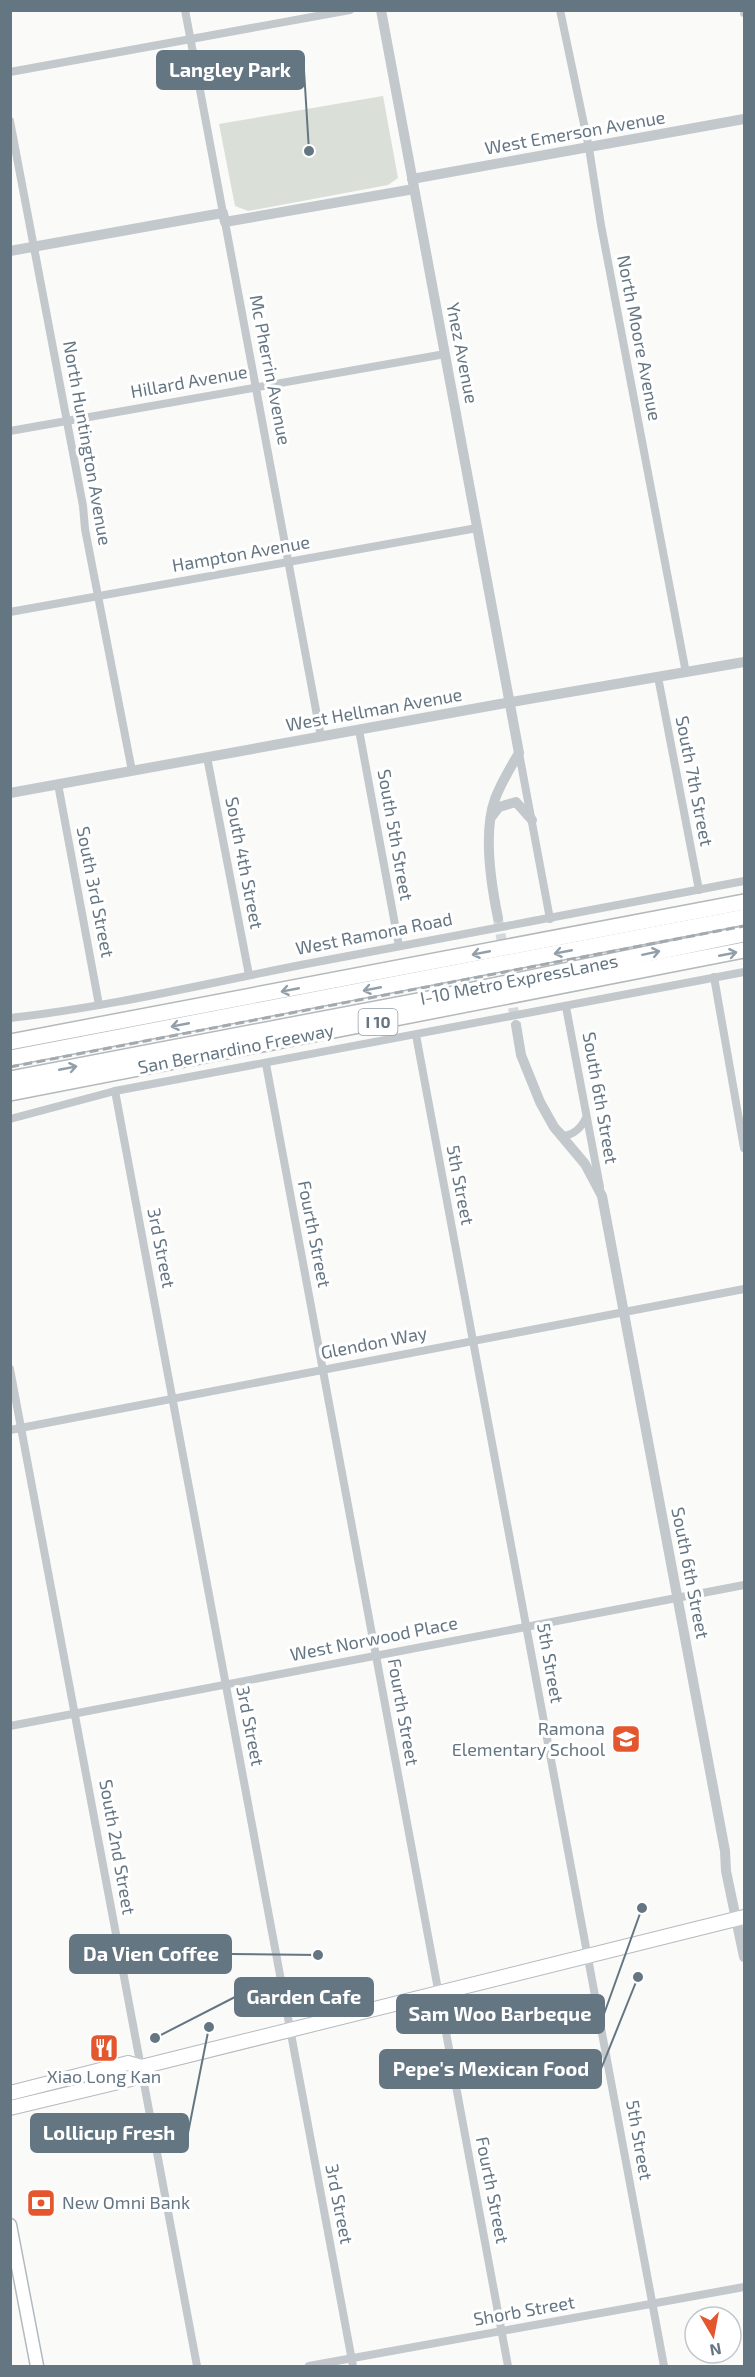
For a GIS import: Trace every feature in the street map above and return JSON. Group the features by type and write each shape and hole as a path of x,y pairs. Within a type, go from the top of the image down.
{"highway":[{"path":"10,1042 744,902"},
{"name":"I-10 Metro ExpressLanes","path":"10,1058 744,917"},
{"name":"I-10 Metro ExpressLanes","path":"10,1078 444,996 744,934"},
{"name":"San Bernardino Freeway","path":"10,1093 744,950"},
{"path":"10,1033 50,1035"}],"main road":[{"path":"10,2093 128,2063 141,2067 741,1918"},
{"path":"10,2108 131,2079 141,2067"},
{"path":"10,2225 37,2367"}],"street":[{"name":"Mc Pherrin Avenue","path":"185,10 321,736"},
{"path":"10,72 350,10"},
{"name":"Ynez Avenue","path":"381,10 510,702"},
{"name":"North Moore Avenue","path":"560,10 589,148 601,225 686,673"},
{"name":"West Emerson Avenue","path":"10,251 224,218 413,184 744,119"},
{"name":"North Huntington Avenue","path":"10,121 132,771"},
{"name":"Hillard Avenue","path":"10,431 445,354"},
{"name":"Hampton Avenue","path":"10,612 477,528"},
{"name":"West Hellman Avenue","path":"10,793 744,662"},
{"name":"South 7th Street","path":"658,677 699,890"},
{"path":"510,702 550,919"},
{"name":"South 5th Street","path":"359,730 399,946"},
{"path":"498,918 490,874 492,816 497,795 519,753"},
{"name":"South 4th Street","path":"207,757 249,975"},
{"name":"South 3rd Street","path":"58,784 99,1005"},
{"path":"492,816 499,807 516,802 532,820"},
{"name":"West Ramona Road","path":"10,1018 99,1005 744,881"},
{"path":"10,1119 115,1091 744,972"},
{"path":"714,977 744,1148"},
{"name":"South 6th Street","path":"566,1007 725,1851 728,1878 741,1918 744,1957"},
{"name":"South 6th Street","path":"516,1025 527,1073 554,1127 585,1164 602,1196"},
{"name":"5th Street","path":"416,1035 664,2367"},
{"name":"Fourth Street","path":"266,1064 508,2367"},
{"name":"3rd Street","path":"115,1091 352,2363"},
{"path":"554,1127 564,1136 571,1134 582,1125 586,1118"},
{"name":"Glendon Way","path":"10,1430 744,1289"},
{"name":"South 2nd Street","path":"10,1369 197,2367"},
{"name":"West Norwood Place","path":"10,1726 677,1596 744,1585"},
{"name":"Shorb Street","path":"309,2367 352,2363 502,2332 744,2287"}],"shaded area":[{"path":"383,96 398,178 388,185 248,211 235,206 219,124"}],"tunnel":[{"path":"498,919 516,1025"}],"railway":[{"path":"10,1067 744,926"}],"place":[{"name":"Langley Park","path":"309,151"},
{"name":"Ramona Elementary School","path":"626,1739"},
{"name":"Sam Woo Barbeque","path":"642,1908"},
{"name":"Da Vien Coffee","path":"318,1955"},
{"name":"Pepe's Mexican Food","path":"638,1977"},
{"name":"Lollicup Fresh","path":"209,2027"},
{"name":"Garden Cafe","path":"155,2038"},
{"name":"Xiao Long Kan","path":"104,2048"},
{"name":"New Omni Bank","path":"41,2203"}]}
